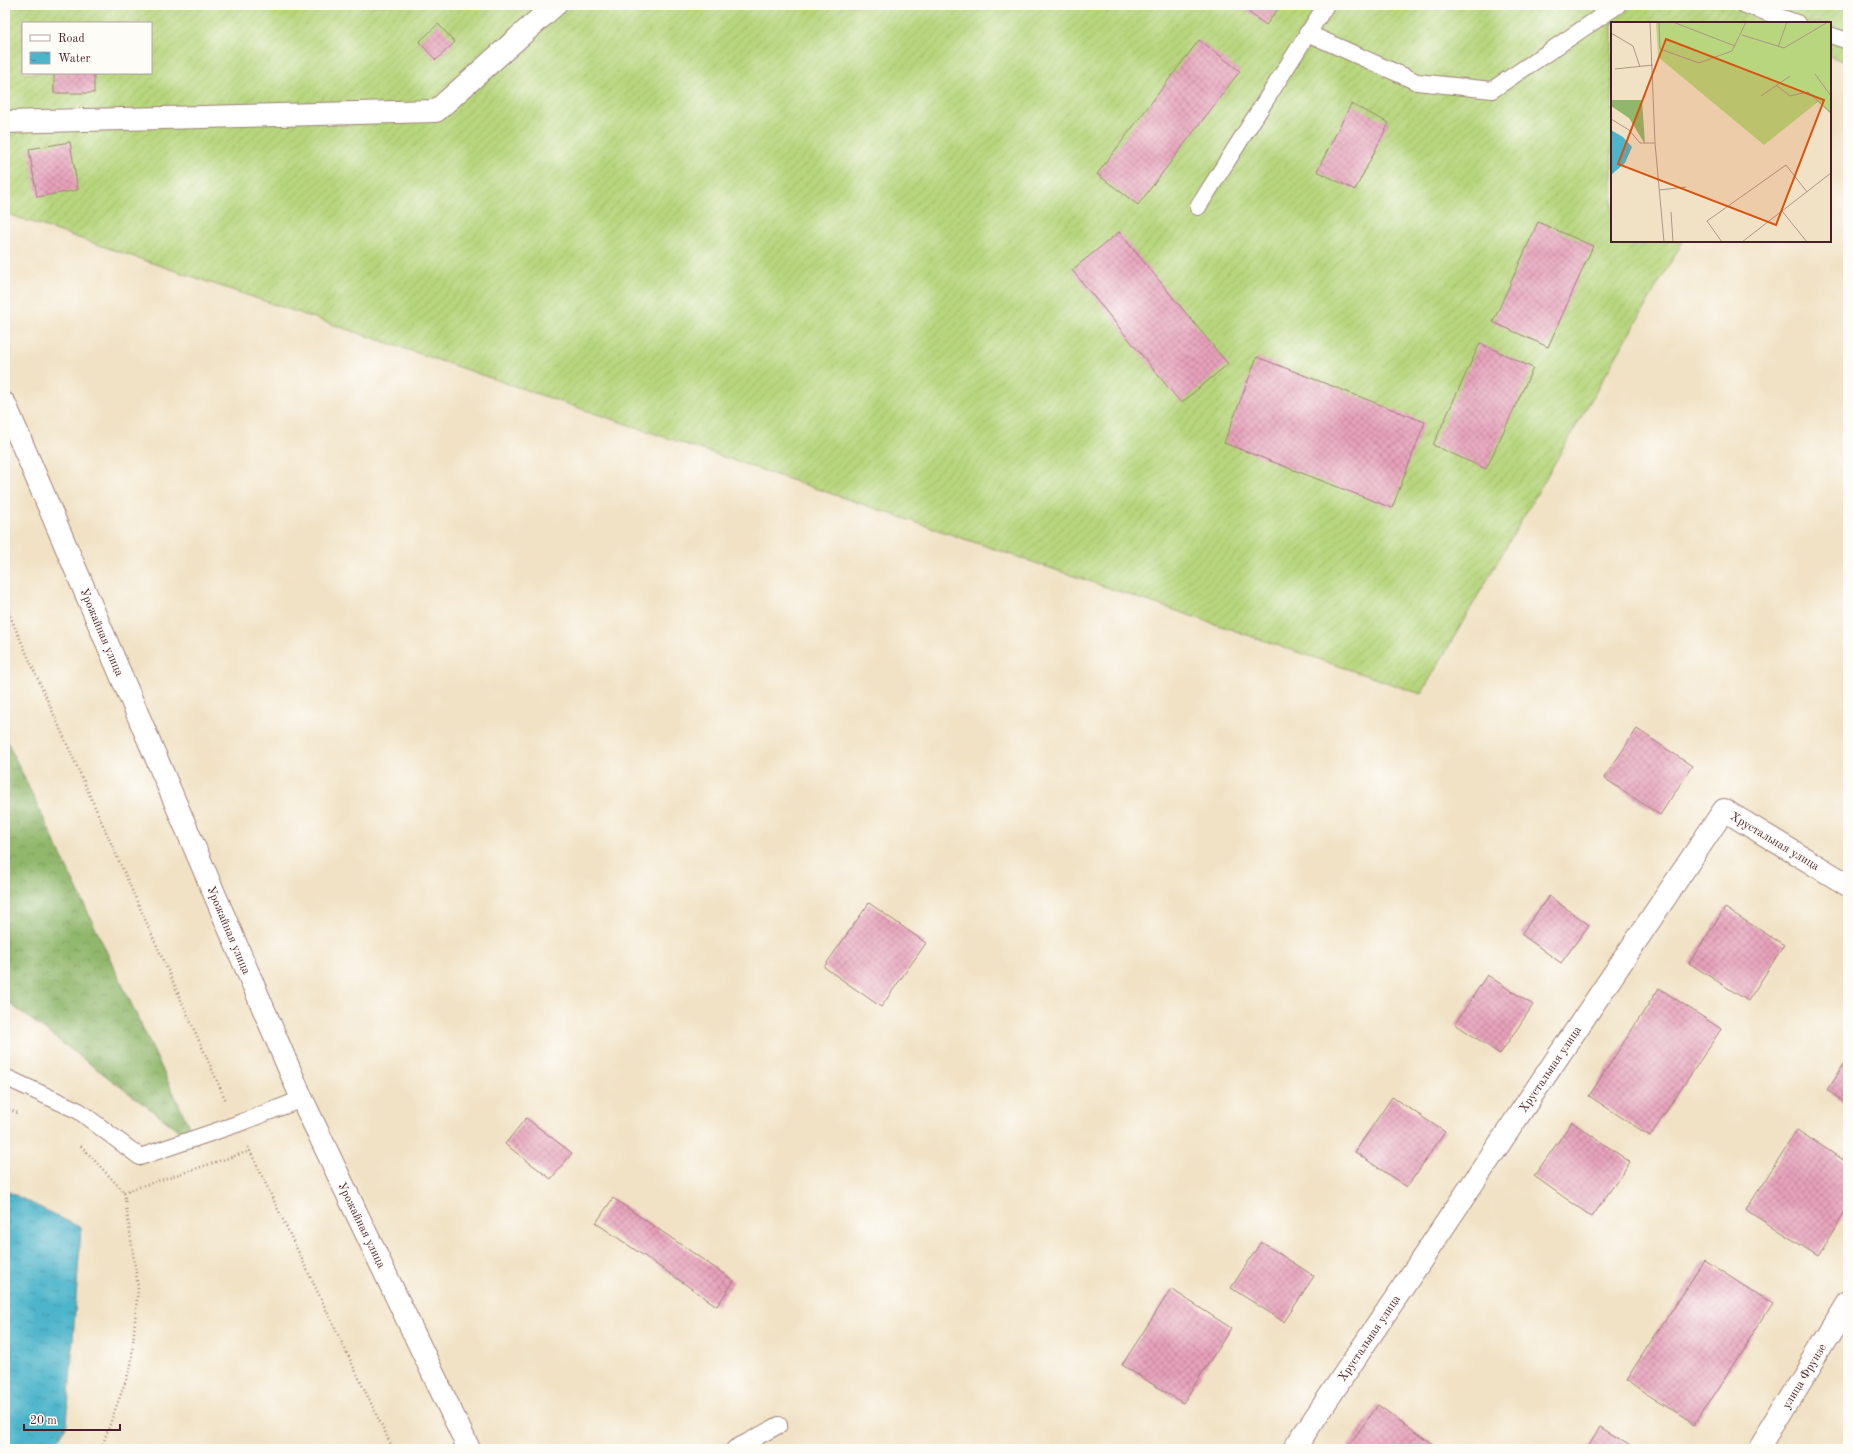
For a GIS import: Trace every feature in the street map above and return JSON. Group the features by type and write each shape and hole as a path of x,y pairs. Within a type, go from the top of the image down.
{"street":[{"path":"5,122 436,112 555,5"},
{"name":"Урожайная улица","path":"5,404 302,1099 470,1449"},
{"name":"Хрустальная улица","path":"1294,1449 1724,810 1848,886"},
{"name":"улица Фрунзе","path":"1759,1449 1848,1303"}],"lane":[{"path":"1198,207 1326,5"},
{"path":"1307,33 1417,82 1492,90 1618,5"},
{"path":"1745,5 1794,22"},
{"path":"1831,35 1848,41"},
{"path":"5,1077 78,1111 140,1157 237,1124 302,1099"},
{"path":"734,1449 779,1425"}],"path":[{"path":"5,605 237,1124 393,1449"},
{"path":"5,1108 19,1113"},
{"path":"78,1143 124,1192 138,1286 131,1366 101,1449"},
{"path":"124,1192 250,1151"}],"green space":[{"path":"5,5 1848,5 1848,63 1831,56 1831,22 1611,22 1611,242 1682,242 1421,694 5,213"},
{"path":"5,737 198,1145 5,1000"}],"water":[{"path":"5,1190 81,1228 67,1424 54,1449 5,1449"}],"building":[{"path":"1239,5 1281,5 1266,25"},
{"path":"438,24 455,42 436,60 419,42"},
{"path":"1199,40 1240,71 1138,205 1097,174"},
{"path":"54,74 94,74 94,93 54,93"},
{"path":"1351,104 1389,123 1355,190 1317,171"},
{"path":"70,142 78,190 37,197 29,149"},
{"path":"1538,222 1593,246 1548,347 1493,322"},
{"path":"1119,232 1228,364 1181,403 1072,270"},
{"path":"1480,343 1533,368 1486,469 1433,445"},
{"path":"1257,357 1425,422 1392,508 1224,443"},
{"path":"1637,729 1692,766 1660,815 1604,778"},
{"path":"1549,896 1589,925 1561,963 1521,934"},
{"path":"869,903 926,943 881,1007 824,967"},
{"path":"1725,908 1784,945 1748,1001 1689,963"},
{"path":"1487,975 1533,1005 1500,1054 1455,1024"},
{"path":"1659,988 1721,1029 1650,1136 1589,1096"},
{"path":"1848,1058 1848,1105 1827,1090"},
{"path":"1392,1097 1445,1132 1407,1187 1355,1152"},
{"path":"526,1118 572,1153 551,1179 505,1144"},
{"path":"1572,1122 1630,1162 1592,1217 1534,1176"},
{"path":"1797,1130 1848,1163 1848,1208 1818,1256 1746,1210"},
{"path":"613,1198 734,1281 717,1306 596,1223"},
{"path":"1261,1242 1314,1276 1284,1322 1231,1288"},
{"path":"1704,1260 1772,1304 1695,1424 1626,1380"},
{"path":"1171,1289 1231,1328 1183,1403 1122,1365"},
{"path":"1378,1405 1439,1449 1346,1449"},
{"path":"1600,1427 1636,1449 1587,1449"}]}
